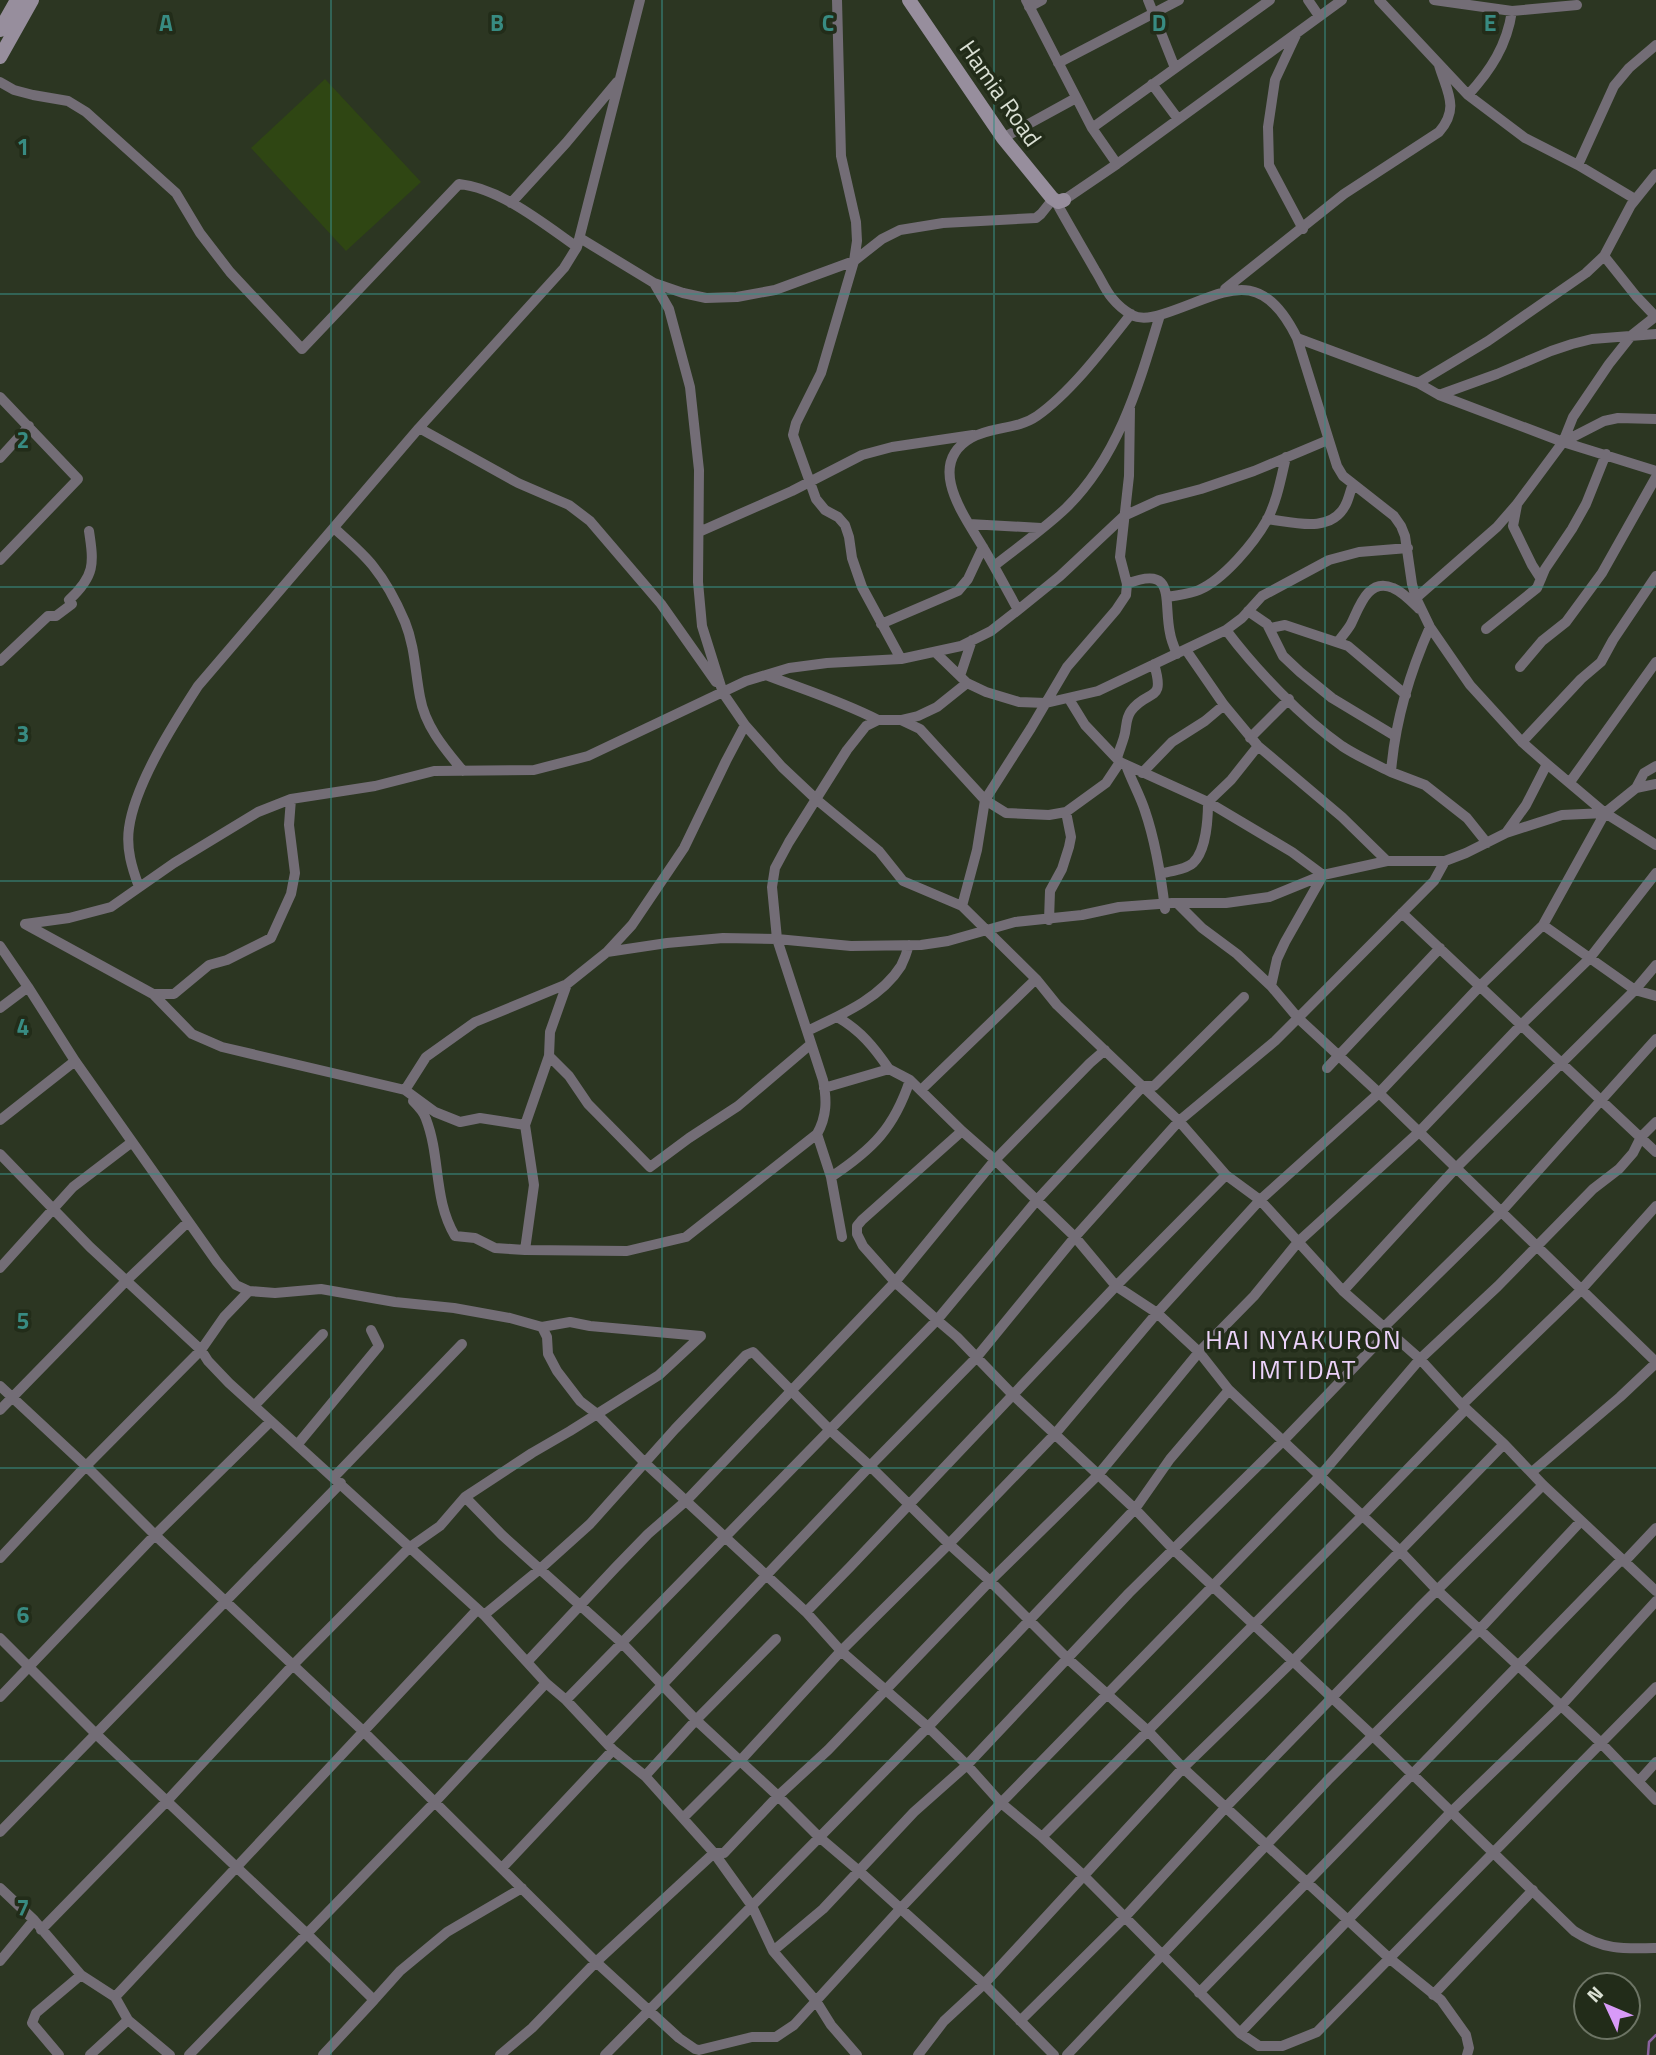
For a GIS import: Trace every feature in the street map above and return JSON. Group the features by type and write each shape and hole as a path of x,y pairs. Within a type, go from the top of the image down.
{"street":[{"path":"0,30 17,0"},
{"path":"0,57 32,0"},
{"path":"139,887 130,856 129,827 140,788 198,685 419,428 564,268 578,243 640,0"},
{"path":"837,0 841,156 856,222 857,241 854,261 821,373 793,429 793,435 819,504 845,525 862,587 901,659"},
{"name":"Hamia Road","path":"909,0 1003,138 1057,200"},
{"path":"1042,0 1028,3 1092,128 1117,164"},
{"path":"1148,0 1175,68"},
{"path":"1058,62 1179,0"},
{"path":"1248,0 1255,11"},
{"path":"1092,128 1270,0"},
{"path":"1308,0 1319,16"},
{"path":"0,82 33,96 68,101 86,112 176,194 200,233 230,272 302,349 459,184 471,185 511,203 578,243 654,283 706,298 737,298 775,290 854,261 882,239 900,230 943,223 1036,218 1057,200 1117,164 1342,0"},
{"path":"1434,0 1512,11 1577,5"},
{"path":"1384,1 1468,95 1524,138 1578,165 1635,199"},
{"path":"1468,95 1483,78 1503,46 1512,11"},
{"path":"1297,32 1275,80 1268,127 1269,165 1303,229"},
{"path":"1578,165 1614,86 1629,68 1656,45"},
{"path":"1223,291 1344,194 1439,132 1451,115 1451,107 1439,65"},
{"path":"511,203 620,78"},
{"path":"1152,84 1178,120"},
{"path":"1003,138 1076,98"},
{"path":"1418,383 1488,341 1586,273 1604,256 1635,199 1654,181"},
{"path":"1057,200 1112,298 1134,317 1152,318 1223,291 1240,289 1263,296 1279,307 1297,338 1336,466 1353,484 1394,516 1405,536 1412,584 1422,612 1470,685 1522,743 1546,764 1605,813 1656,845"},
{"path":"1416,598 1497,527 1517,504 1563,442 1573,417 1609,364 1632,335 1656,316 1604,256"},
{"path":"654,283 669,309 690,387 699,470 698,582 702,626 723,693"},
{"path":"699,532 878,450 982,433 1015,426 1035,417 1060,396 1131,314"},
{"path":"994,566 1066,508 1096,472 1130,408 1160,315"},
{"path":"1439,395 1563,347 1592,339 1656,334"},
{"path":"1297,338 1418,383 1439,395 1563,442 1656,471"},
{"path":"0,397 78,479 0,560"},
{"path":"962,906 977,850 985,800 1067,667 1126,596 1127,584 1120,557 1129,476 1130,408"},
{"path":"1563,442 1604,421 1618,418 1656,419"},
{"path":"0,458 29,426"},
{"path":"419,428 518,482 569,505 590,521 661,604 746,725 782,767 879,851 903,881 962,906 988,930 1036,979 1057,1005 1179,1121 1226,1175 1260,1200 1343,1291 1420,1359 1543,1485 1656,1591"},
{"path":"982,433 963,444 954,454 949,471 951,486 958,506 1018,610"},
{"path":"525,1125 480,1118 460,1122 435,1112 405,1090 222,1047 192,1034 153,994 25,924 69,918 111,907 174,863 258,812 290,799 375,786 434,771 534,770 588,756 746,681 789,668 901,659 961,646 990,631 1018,610 1060,576 1124,516 1159,500 1201,489 1328,440"},
{"path":"1486,629 1537,588 1545,569 1586,504 1606,454"},
{"path":"1168,597 1198,591 1216,580 1250,543 1267,519 1281,482 1286,457"},
{"path":"1520,667 1542,641 1566,622 1602,573 1656,477"},
{"path":"1267,519 1321,524 1336,517 1345,506 1353,484"},
{"path":"1517,504 1513,526 1541,579"},
{"path":"969,524 1041,528"},
{"path":"334,528 372,565 388,588 405,622 414,650 420,697 427,720 437,740 463,771"},
{"path":"0,661 48,616 56,616 72,604 69,600 92,571 93,555 89,531"},
{"path":"881,624 958,591 968,579 983,547"},
{"path":"935,652 964,679 986,692 1019,702 1046,703 1069,699 1098,691 1226,630 1262,596 1329,560 1359,552 1408,548"},
{"path":"1522,743 1581,679 1601,662 1656,576"},
{"path":"1127,584 1141,579 1157,579 1165,587 1170,632 1181,652 1254,742 1342,817 1387,861"},
{"path":"1338,642 1349,627 1361,600 1371,590 1383,586 1392,587 1422,612"},
{"path":"1248,611 1270,628 1283,656 1300,673 1332,698 1395,736"},
{"path":"1270,628 1285,625 1348,646 1406,695"},
{"path":"1391,772 1395,736 1408,685 1430,627"},
{"path":"1226,630 1242,652 1328,736 1391,772 1425,785 1467,818 1487,843"},
{"path":"766,675 845,704 878,720 901,720 937,707 964,679 972,640"},
{"path":"1570,782 1656,662"},
{"path":"901,720 920,729 985,800 1006,813 1049,815 1066,812 1106,783 1121,761 1126,719 1131,710 1157,691 1159,686 1154,664"},
{"path":"1069,699 1085,725 1121,761 1208,802 1292,852 1323,874"},
{"path":"1160,874 1194,862 1204,838 1208,802 1231,780 1254,742 1289,699"},
{"path":"1142,773 1172,742 1205,722 1224,705"},
{"path":"405,1090 426,1116 437,1164 440,1200 448,1224 456,1236 475,1238 495,1248 626,1251 686,1237 817,1134 824,1122 827,1100 777,939 772,887 775,868 789,842 856,737 866,726 878,720"},
{"path":"405,1090 426,1057 475,1022 567,984 607,952 632,925 684,848 746,725"},
{"path":"1121,761 1144,809 1156,849 1165,909"},
{"path":"1506,833 1526,805 1546,764"},
{"path":"684,1817 740,1761 841,1650 950,1544 1055,1434 1157,1313 1260,1200 1379,1093 1480,985 1543,925 1605,813 1636,788 1644,774 1656,766"},
{"path":"1636,788 1656,784"},
{"path":"153,994 174,994 209,965 227,960 271,938 291,894 295,873 289,825 290,799"},
{"path":"1049,920 1051,891 1062,869 1071,837 1066,812"},
{"path":"607,952 723,938 777,939 851,946 935,944 1015,922 1049,920 1119,907 1226,903 1269,897 1323,874 1387,861 1445,861 1506,833 1562,815 1605,813"},
{"path":"503,1867 661,1685 870,1465 976,1358 1074,1237 1179,1121 1275,1041 1434,881 1445,861"},
{"path":"500,2055 532,2028 597,1962 715,1853 724,1853 778,1796 828,1750 990,1581 1098,1475 1199,1352 1254,1296 1298,1242 1419,1132 1588,959 1656,873"},
{"path":"1271,986 1277,959 1323,874"},
{"path":"1177,903 1202,928 1237,954 1271,986 1298,1018 1379,1093 1656,1363 1532,1472"},
{"path":"1402,913 1656,1152"},
{"path":"1543,925 1635,990 1656,996"},
{"path":"807,1031 837,1017 887,982 901,965 909,945"},
{"path":"0,946 75,1061 188,1222 227,1276 236,1284 249,1291 275,1293 321,1289 395,1303 473,1311 542,1327 570,1322 701,1336 659,1375 466,1497 440,1526 410,1547 293,1665 166,1802 0,1961"},
{"path":"1327,1068 1440,948"},
{"path":"1343,1291 1455,1169 1635,990 1656,965"},
{"path":"921,1090 1036,979"},
{"path":"525,1250 534,1185 525,1125 549,1056 550,1032 567,984"},
{"path":"0,1008 28,987"},
{"path":"566,1700 937,1320 1037,1200 1143,1086 1154,1086 1244,998"},
{"path":"837,1017 855,1027 889,1069 910,1080 996,1160 1074,1237 1116,1286 1157,1313 1199,1352 1228,1390 1600,1742 1656,1800"},
{"path":"773,1951 823,1909 914,1812 967,1765 1173,1549 1283,1441 1386,1330 1502,1212 1656,1039"},
{"path":"549,1056 569,1076 588,1104 650,1167 738,1106 811,1044"},
{"path":"527,1662 648,1534 687,1500 895,1282 996,1160 1105,1050"},
{"path":"0,1120 75,1061"},
{"path":"824,1088 889,1069"},
{"path":"831,1177 852,1163 888,1128 910,1080"},
{"path":"0,1386 363,1731 692,2052 752,2038 780,2036 794,2025 900,1909 1320,1476 1420,1359 1498,1286 1593,1189 1619,1169 1633,1153 1641,1137 1656,1122"},
{"path":"962,1131 862,1220 857,1234 863,1246 895,1282 957,1337 1013,1395 1135,1508 1211,1586 1373,1735 1574,1931 1600,1945 1620,1949 1656,1948"},
{"path":"817,1134 831,1177 842,1237"},
{"path":"0,1268 73,1187 132,1142"},
{"path":"0,1154 54,1211 201,1350 208,1362 270,1422 338,1480 481,1613 546,1683 645,1776 684,1817 715,1853 752,1906 773,1951 857,2055"},
{"path":"806,1612 1116,1286 1226,1175"},
{"path":"1042,1837 1362,1516 1464,1407 1581,1290 1656,1206"},
{"path":"0,1410 126,1281 188,1222"},
{"path":"0,1558 201,1350 224,1317 249,1291"},
{"path":"542,1327 547,1337 548,1354 557,1371 580,1401 806,1612 841,1650 928,1727 967,1765 1001,1804 1084,1876 1240,2033 1259,2046 1282,2046 1317,2032 1656,1687"},
{"path":"297,1445 379,1346 370,1330"},
{"path":"254,1406 323,1334"},
{"path":"0,1832 226,1600 462,1344"},
{"path":"115,1997 363,1731 481,1613 540,1569 590,1524 675,1429 750,1353 757,1354 829,1429 870,1465 1225,1808 1389,1958 1446,2004 1466,2035 1469,2048 1467,2055"},
{"path":"605,2055 928,1727 1135,1508 1170,1459 1228,1390"},
{"path":"0,1697 155,1535 270,1422"},
{"path":"918,2055 944,2021 984,1984 1183,1768 1401,1552 1504,1444"},
{"path":"1020,2021 1124,1918 1225,1808 1543,1485"},
{"path":"466,1497 502,1535 622,1643 696,1720 818,1836 984,1984 1054,2055"},
{"path":"1067,2055 1373,1735 1479,1630 1581,1521"},
{"path":"1199,1993 1518,1664 1656,1528"},
{"path":"1240,2033 1451,1812 1561,1706 1656,1601"},
{"path":"0,1638 166,1802 374,2000"},
{"path":"645,1776 776,1639"},
{"path":"189,2055 435,1802 546,1683"},
{"path":"1639,1781 1656,1762"},
{"path":"0,1888 81,1975 115,1997 128,2021 170,2055"},
{"path":"323,2055 400,1971 447,1931 522,1888"},
{"path":"1433,1995 1533,1890"},
{"path":"59,2055 32,2023 36,2012 81,1975"},
{"path":"90,2055 128,2021"}],"green space":[{"path":"325,79 421,182 346,251 251,148"}],"waterway":[{"path":"1648,2055 1649,2042 1656,2035"}],"district":[{"name":"HAI NYAKURON IMTIDAT","path":"1304,1354"}]}
